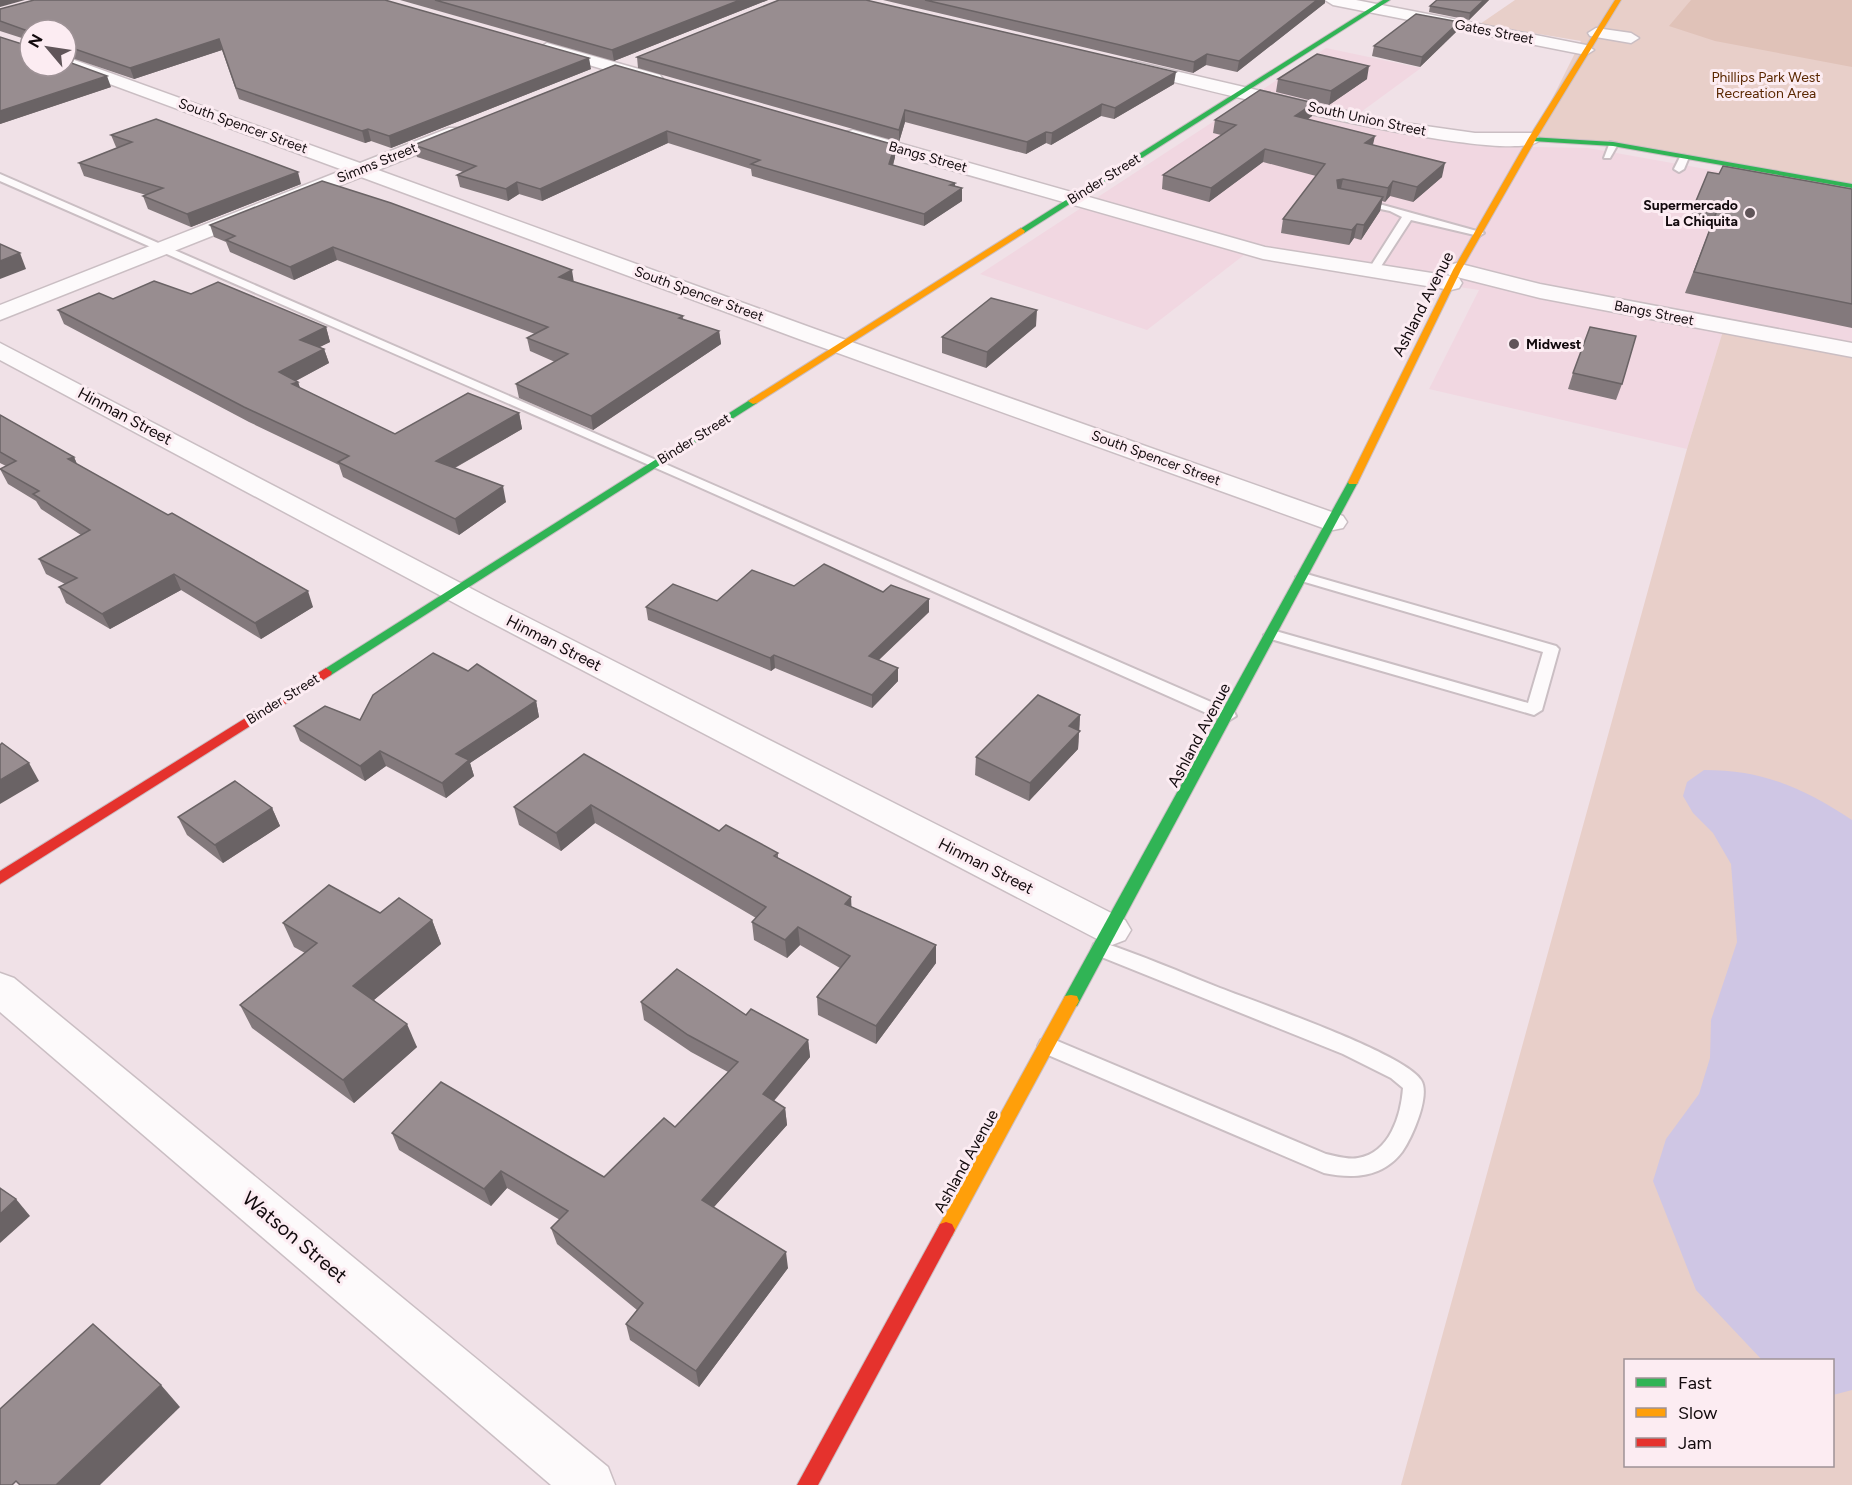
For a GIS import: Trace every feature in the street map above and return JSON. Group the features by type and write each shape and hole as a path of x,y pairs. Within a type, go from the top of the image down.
{"street":[{"name":"Gates Street","path":"1333,0 1380,4 1586,50"},
{"name":"Ashland Avenue","path":"807,1485 1272,636 1333,522 1454,277 1532,139 1618,0"},
{"name":"Binder Street","path":"0,878 1380,4"},
{"path":"1596,33 1631,38"},
{"path":"530,44 671,84"},
{"path":"584,82 646,58"},
{"name":"South Union Street","path":"1115,62 1345,116 1464,139 1491,141 1532,139 1682,163 1852,186"},
{"name":"South Spencer Street","path":"78,66 841,346 1333,522"},
{"name":"Simms Street","path":"0,313 473,125"},
{"name":"Bangs Street","path":"832,130 1263,253 1372,272 1454,277 1542,287 1852,350"},
{"name":"Hinman Street","path":"0,350 456,591 1106,940"},
{"name":"Watson Street","path":"0,989 590,1485"}],"lane":[{"path":"0,177 657,463 1228,716"},
{"path":"1349,199 1479,233"},
{"path":"1372,272 1408,216"},
{"path":"1272,636 1534,710 1551,649 1303,577"},
{"path":"1048,1046 1324,1163 1359,1168 1384,1158 1398,1144 1413,1099 1413,1084 1398,1072 1350,1048 1106,940"}],"shaded area":[{"path":"1691,0 1852,0 1852,67 1715,41 1669,26"},
{"path":"1326,48 1421,68 1346,123 1483,146 1588,148 1852,195 1852,347 1726,321 1687,449 1429,389 1479,290 1244,255 1147,330 980,274"},
{"path":"1704,770 1746,773 1764,777 1799,790 1852,820 1852,1390 1834,1395 1834,1359 1761,1359 1696,1290 1653,1181 1666,1139 1699,1094 1710,1058 1711,1020 1737,942 1731,864 1713,833 1693,813 1683,796 1687,782"}],"green space":[{"name":"Phillips Park West Recreation Area","path":"1515,0 1852,0 1852,186 1613,144 1532,139 1581,41 1480,24"},
{"path":"1726,321 1852,347 1852,1485 1401,1485 1687,449"}],"building":[{"path":"34,0 385,0 589,58 389,136 368,129 362,131 236,88 219,39 130,68 78,50 78,18 18,18 18,27 0,21 0,9"},
{"path":"435,0 740,0 612,50"},
{"path":"779,0 866,0 1176,72 1115,108 1102,104 1052,133 1046,132 1027,142 905,110 899,130 637,57"},
{"path":"925,0 1317,0 1239,61 1207,54 1194,62"},
{"path":"1437,0 1484,0 1470,13 1430,6"},
{"path":"1416,14 1459,22 1422,57 1374,46"},
{"path":"0,37 18,43 18,78 78,78 78,65 107,76 0,111"},
{"path":"1317,54 1369,66 1331,91 1278,79"},
{"path":"615,65 895,145 889,164 955,183 950,185 962,188 924,214 751,164 760,160 667,131 540,189 517,182 506,189 457,175 476,166 414,145"},
{"path":"1260,90 1314,103 1295,116 1375,136 1365,143 1445,163 1417,187 1393,181 1388,188 1343,179 1337,180 1338,188 1383,197 1364,225 1357,224 1352,230 1283,219 1325,164 1265,149 1211,188 1163,175 1236,125 1215,120"},
{"path":"156,119 298,172 187,214 143,196 163,188 79,163 132,142 111,135"},
{"path":"1723,166 1852,189 1852,304 1694,272 1719,205 1696,201 1708,172 1719,174"},
{"path":"322,181 391,203 572,270 559,277 683,316 679,318 719,331 591,416 516,384 568,354 527,338 548,327 333,247 290,267 226,240 235,236 210,225"},
{"path":"0,244 20,253 0,261"},
{"path":"154,281 191,294 218,282 326,327 300,340 324,349 279,372 298,382 292,384 395,434 468,393 519,413 436,461 503,486 455,519 338,462 349,456 244,407 58,310 99,293 113,299"},
{"path":"991,298 1037,310 987,352 942,337"},
{"path":"1590,327 1636,336 1622,384 1573,373"},
{"path":"0,415 74,457 68,459 168,515 172,513 308,591 255,623 174,574 102,614 59,587 77,578 39,559 90,530 33,494 39,491 0,469 16,461 0,452"},
{"path":"824,564 883,592 891,585 929,599 869,656 898,668 872,695 774,655 770,658 646,607 673,584 717,601 752,570 794,586"},
{"path":"433,653 468,671 477,664 536,701 456,754 469,760 442,783 380,751 360,766 294,726 325,706 360,720 373,695"},
{"path":"1038,695 1080,715 1069,726 1080,731 1030,783 976,757"},
{"path":"2,743 29,763 0,780 0,745"},
{"path":"584,754 719,831 726,825 778,853 774,856 851,897 845,904 936,945 876,1026 817,997 850,956 798,927 785,940 752,922 766,907 591,805 556,833 514,807"},
{"path":"235,781 272,808 215,845 178,817"},
{"path":"329,885 380,913 399,898 432,920 353,986 407,1024 343,1080 240,1005 317,943 283,923"},
{"path":"677,969 746,1015 751,1009 808,1040 763,1094 785,1108 702,1200 786,1252 696,1371 626,1324 643,1303 551,1228 568,1211 501,1171 484,1189 392,1133 441,1082 604,1177 664,1118 675,1127 738,1062 688,1035 641,1002"},
{"path":"0,1188 16,1199 0,1214"},
{"path":"93,1324 161,1385 56,1485 20,1485 16,1481 12,1485 0,1485 0,1409"}],"traffic: fast":[{"path":"1021,231 1387,0"},
{"path":"1532,139 1613,144 1852,186"},
{"path":"326,672 753,401"},
{"path":"1071,1001 1353,482"}],"traffic: slow":[{"path":"1353,482 1457,270 1532,139 1618,0"},
{"path":"753,401 1021,231"},
{"path":"946,1230 1071,1001"}],"traffic: jam":[{"path":"0,878 326,672"},
{"path":"807,1485 946,1230"}],"place":[{"name":"Supermercado La Chiquita","path":"1750,213"},
{"name":"Midwest","path":"1514,344"}]}
